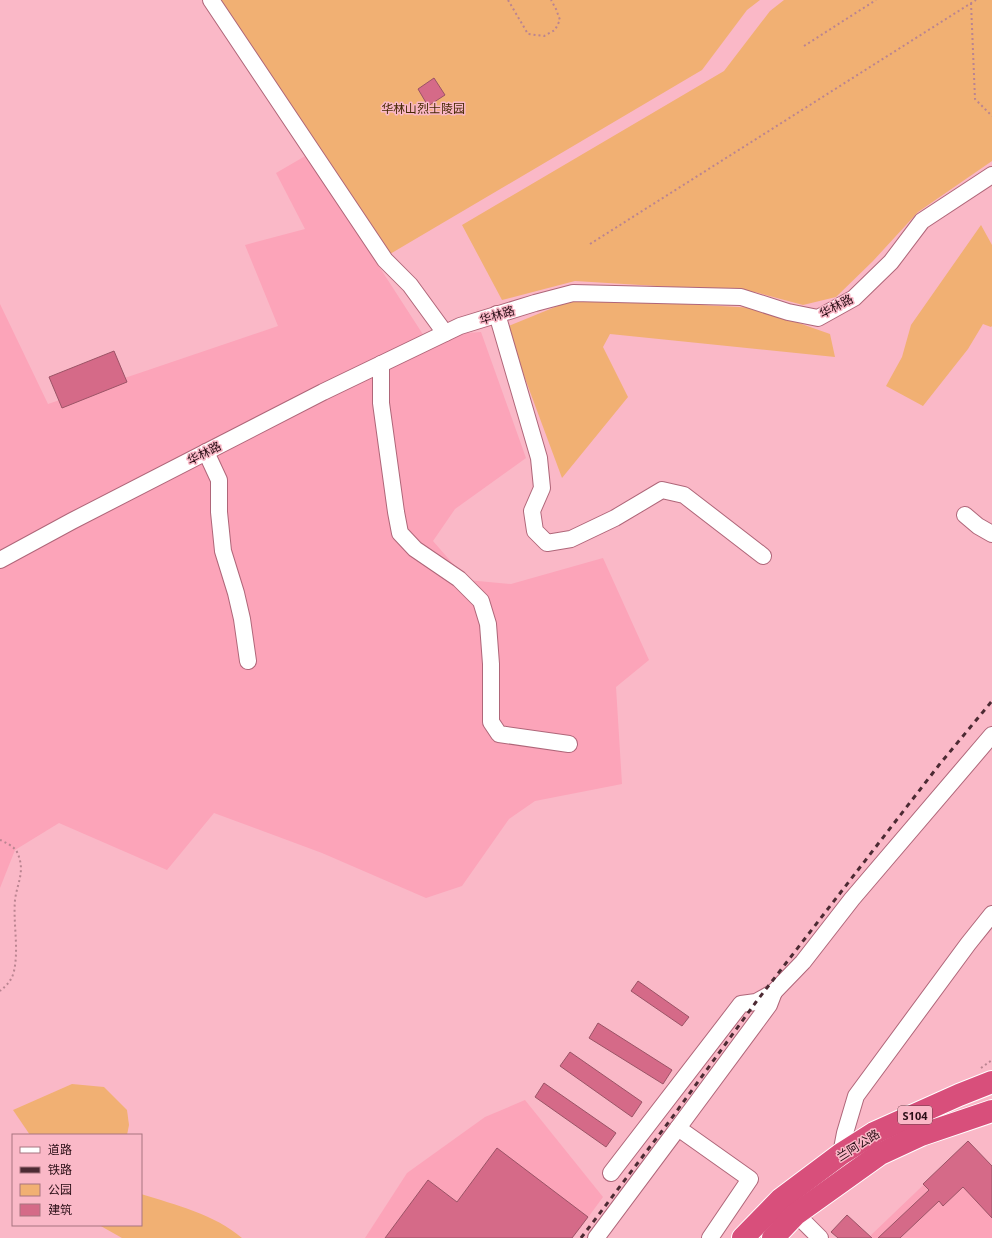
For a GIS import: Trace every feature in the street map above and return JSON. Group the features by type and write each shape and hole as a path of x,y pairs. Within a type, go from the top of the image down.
{"highway":[{"name":"兰阿公路","path":"773,1238 789,1207 841,1154 874,1133 992,1082"},
{"name":"兰阿公路","path":"743,1238 789,1207 848,1176 880,1154 921,1134 992,1111"}],"street":[{"path":"211,0 385,260 410,285 445,333"},
{"name":"华林路","path":"0,560 323,392 460,326 497,314 573,293 741,297 788,312 818,318 854,298 891,262 922,221 992,175"},
{"path":"497,314 539,458 542,488 532,511 535,531 547,543 571,539 615,518 662,490 684,495 763,556"},
{"path":"381,364 381,403 400,533 415,549 459,579 481,601 488,624 491,664 491,722 499,734 569,744"},
{"path":"206,452 219,480 219,512 223,551 236,593 242,619 248,661"},
{"path":"965,515 978,526 992,534"},
{"path":"611,1173 741,1004 756,1002 774,992 803,962 852,899 992,735"},
{"path":"848,1176 841,1154 845,1133 856,1096 968,944 992,914"},
{"path":"596,1238 769,1005 774,992"},
{"path":"678,1128 750,1179 710,1238"},
{"path":"789,1207 820,1238"}],"path":[{"path":"508,0 528,34 544,36 555,30 560,20 551,0"},
{"path":"804,46 876,0"},
{"path":"590,244 976,0"},
{"path":"971,3 975,99 992,116"},
{"path":"0,840 16,850 21,870 20,883 15,900 16,942 14,973 9,984 0,991"}],"shaded area":[{"path":"307,155 424,336 481,332 526,458 455,509 433,541 467,580 511,584 603,558 649,660 616,687 622,784 535,801 509,819 462,886 426,898 322,853 214,813 167,870 59,823 15,850 0,888 0,304 48,404 278,326 245,245 305,229 276,173"},
{"path":"525,1100 603,1197 573,1238 365,1238 407,1173 485,1117"},
{"path":"962,1148 992,1179 992,1238 868,1238"}],"green space":[{"name":"华林山烈士陵园","path":"218,0 760,0 747,10 702,70 390,254"},
{"path":"784,0 992,0 992,161 918,212 873,261 836,297 803,305 755,292 575,281 502,300 462,225 724,71 770,11"},
{"path":"981,225 992,245 992,326 983,324 968,349 923,406 886,386 902,357 911,325"},
{"path":"577,298 756,308 830,334 835,357 610,334 603,347 628,397 562,478 506,327"},
{"path":"72,1084 104,1087 127,1110 129,1125 127,1134 29,1134 13,1110"},
{"path":"142,1194 181,1206 207,1216 242,1238 122,1238 101,1226 142,1226"}],"building":[{"path":"434,78 445,95 428,106 418,89"},
{"path":"114,351 127,382 62,408 49,377"},
{"path":"638,981 689,1017 682,1026 631,991"},
{"path":"598,1023 672,1070 663,1084 589,1038"},
{"path":"570,1052 642,1102 632,1117 560,1066"},
{"path":"544,1083 616,1133 606,1147 535,1097"},
{"path":"968,1141 992,1166 992,1218 963,1187 943,1206 939,1201 900,1238 878,1238 929,1190 923,1184"},
{"path":"497,1148 588,1217 572,1238 385,1238 428,1180 457,1202"},
{"path":"847,1215 872,1238 838,1238 831,1232"}],"railway":[{"path":"581,1238 671,1119 756,1002 939,765 992,701"}]}
